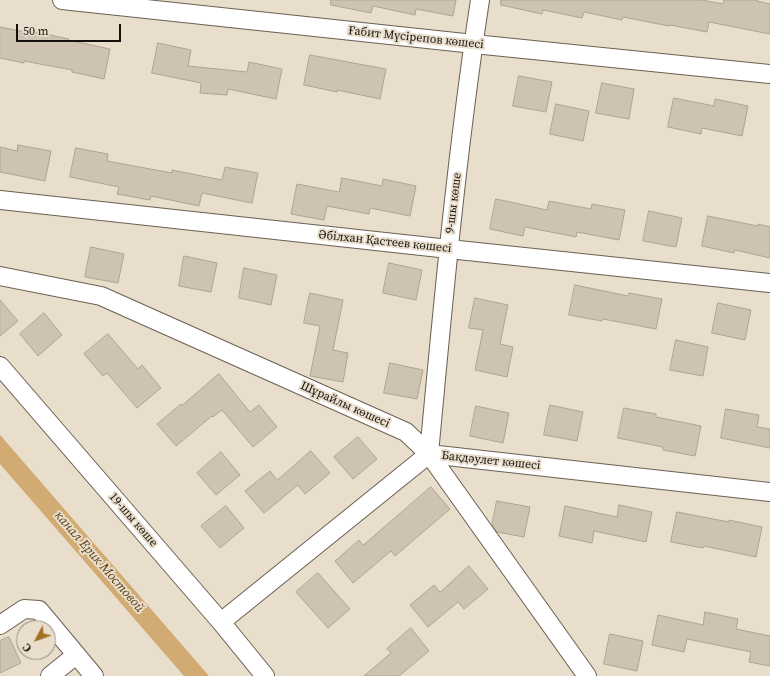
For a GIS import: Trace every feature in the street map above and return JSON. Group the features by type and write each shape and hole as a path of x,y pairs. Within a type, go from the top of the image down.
{"street":[{"name":"Ғабит Мүсірепов көшесi","path":"62,0 770,74"},
{"name":"9-шы көше","path":"429,454 449,249 480,0"},
{"name":"Әбілхан Қастеев көшесi","path":"0,200 770,283"},
{"name":"Шұрайлы көшесі","path":"0,276 101,296 406,432 429,454 587,676"},
{"name":"19-шы көше","path":"0,366 221,622 265,676"},
{"name":"Бақдәулет көшесi","path":"221,622 429,454 770,492"},
{"path":"0,625 24,609 39,610 94,676"},
{"path":"50,676 76,655"}],"water":[{"name":"канал Ерик Мостовой","path":"0,435 209,676 184,676 0,464"}],"building":[{"path":"331,0 456,0 453,16 416,9 415,15 373,6 371,13 331,5"},
{"path":"501,0 702,0 723,4 724,0 758,0 757,1 770,4 770,34 709,22 707,32 623,17 622,20 584,12 582,18 543,10 542,14 501,5"},
{"path":"0,27 36,34 36,32 110,49 104,79 72,72 72,70 0,58"},
{"path":"158,43 191,50 188,66 247,72 249,62 282,69 276,99 228,89 227,95 200,93 201,83 152,73"},
{"path":"310,55 386,69 380,99 304,85"},
{"path":"519,76 552,82 546,112 513,106"},
{"path":"602,83 634,89 629,119 596,113"},
{"path":"674,98 714,106 715,99 748,106 742,136 702,128 701,134 668,127"},
{"path":"556,104 589,111 583,141 550,134"},
{"path":"18,145 51,151 45,181 0,172 0,147 17,151"},
{"path":"76,148 108,154 107,161 172,173 172,170 222,180 225,167 258,173 252,203 202,193 199,206 151,196 150,200 117,194 119,187 70,177"},
{"path":"342,178 382,186 383,179 416,186 410,216 370,208 369,214 327,206 324,220 291,214 297,184 339,192"},
{"path":"496,199 547,210 549,201 591,209 592,204 625,210 619,240 577,232 576,237 525,227 523,236 490,229"},
{"path":"649,211 682,218 676,247 643,241"},
{"path":"708,216 770,227 770,258 735,250 734,253 702,246"},
{"path":"91,247 124,254 118,283 85,277"},
{"path":"184,256 217,263 211,292 179,286"},
{"path":"389,263 422,270 416,300 383,293"},
{"path":"244,268 277,275 271,305 239,298"},
{"path":"575,285 628,296 629,293 662,299 656,329 603,319 602,321 569,315"},
{"path":"310,293 343,300 333,350 348,353 343,382 310,376 320,326 304,323"},
{"path":"475,298 508,305 500,344 513,347 507,377 475,370 483,330 469,328"},
{"path":"0,300 18,321 0,336"},
{"path":"718,303 751,310 745,340 712,333"},
{"path":"44,313 62,335 38,356 20,334"},
{"path":"108,334 138,369 142,365 161,388 137,408 107,373 103,376 84,354"},
{"path":"676,340 708,347 703,376 670,370"},
{"path":"390,363 423,370 417,399 384,393"},
{"path":"219,374 250,412 259,405 277,427 253,447 222,410 213,417 212,416 176,446 157,424"},
{"path":"550,405 583,412 577,441 544,435"},
{"path":"476,406 509,413 503,443 470,436"},
{"path":"624,408 656,414 656,417 701,426 695,456 663,450 663,447 618,438"},
{"path":"726,409 759,415 757,427 770,429 770,448 721,438"},
{"path":"358,437 377,459 353,479 334,457"},
{"path":"311,451 330,473 305,494 298,485 264,513 245,491 270,471 277,480"},
{"path":"221,452 240,475 216,495 197,473"},
{"path":"431,487 450,509 395,556 391,551 353,583 335,561 359,540 363,545"},
{"path":"497,501 530,507 524,537 497,532 492,525"},
{"path":"619,505 652,512 646,542 594,531 592,543 559,536 565,506 617,517"},
{"path":"226,506 244,528 220,548 201,526"},
{"path":"677,512 762,527 756,557 704,546 703,548 671,542"},
{"path":"469,566 488,589 464,609 458,602 428,627 410,605 434,585 440,592"},
{"path":"318,573 350,609 328,628 296,592"},
{"path":"705,612 738,619 736,629 770,636 770,666 749,662 751,652 687,639 684,652 652,645 658,615 703,625"},
{"path":"411,628 429,651 399,676 364,676 391,653 387,649"},
{"path":"610,634 643,641 637,671 604,664"},
{"path":"9,637 16,652 16,660 20,660 21,663 0,673 0,641"}]}
